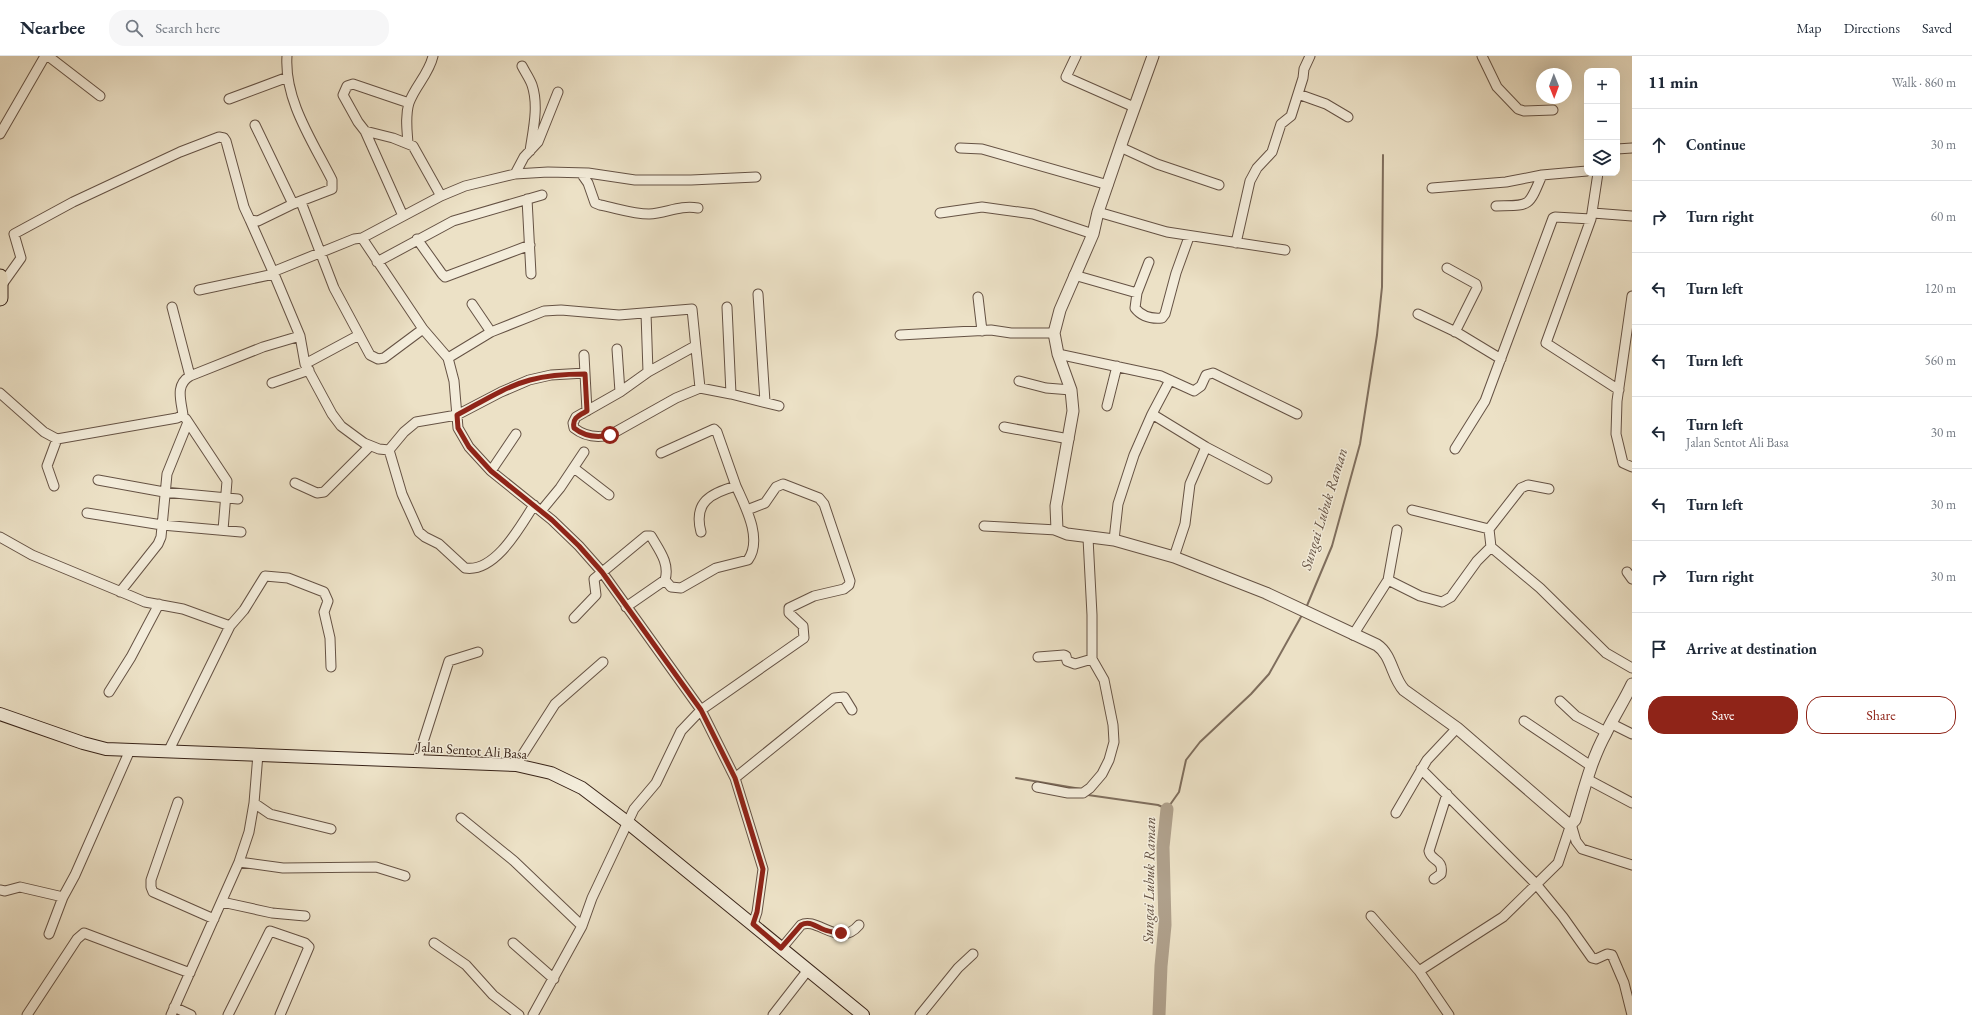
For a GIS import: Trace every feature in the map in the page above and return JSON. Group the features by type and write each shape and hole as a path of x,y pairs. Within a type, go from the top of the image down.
{"main road":[{"name":"Jalan Sentot Ali Basa","path":"0,714 83,743 106,749 169,750 516,765 551,773 582,788 627,822 863,1015"}],"street":[{"path":"0,134 45,56"},
{"path":"48,56 100,96"},
{"path":"250,220 258,221 332,189 333,186 332,180 297,109 288,77 287,56"},
{"path":"408,143 406,120 409,103 431,65 433,56"},
{"path":"1076,56 1066,77 1134,107"},
{"path":"1057,530 1056,506 1073,411 1071,390 1058,354 1054,333 1060,310 1093,234 1098,212 1153,56"},
{"path":"1236,244 1250,181 1257,168 1272,152 1281,124 1291,116 1304,69 1310,56"},
{"path":"1482,56 1497,87 1518,109 1524,111 1553,110"},
{"path":"522,66 532,85 535,103 534,124 529,153"},
{"path":"229,99 288,77"},
{"path":"403,216 365,131 358,122 343,95 347,86 353,84 409,103"},
{"path":"515,174 524,157 529,153 540,138 558,92"},
{"path":"1298,94 1326,104 1348,117"},
{"path":"255,125 297,203 322,253 334,288 370,355 378,359 384,358 423,329"},
{"path":"365,131 408,143 413,146 441,196"},
{"path":"0,287 21,258 14,234 73,202 180,152 219,137 224,138 226,141 244,207 300,336 307,367 315,384 341,426 370,446 385,451 389,450 404,432 416,422 457,415 528,380 556,375 585,374"},
{"path":"1120,147 1156,164 1219,185"},
{"path":"960,148 982,149 1108,185"},
{"path":"1620,149 1632,148"},
{"path":"1432,188 1506,182 1542,175 1584,171"},
{"path":"581,173 588,183 595,203 600,205 638,214 661,213 686,206 698,208"},
{"path":"199,290 274,274 275,271 354,239 362,238 441,196 465,186 515,174 581,173 635,180 756,177"},
{"path":"1496,206 1524,205 1532,199 1542,175"},
{"path":"1598,176 1592,216 1546,343 1619,390"},
{"path":"377,262 453,221 542,195"},
{"path":"527,199 531,274"},
{"path":"940,213 982,206 1033,214 1093,234"},
{"path":"1098,212 1167,232 1236,244 1285,250"},
{"path":"1456,449 1485,401 1553,218 1632,216"},
{"path":"1150,262 1137,293 1135,308 1139,313 1151,318 1162,318 1165,314 1176,273 1189,236"},
{"path":"362,238 423,329 448,358 454,381 458,428 469,447 491,471 537,508 579,546 602,572 701,710 735,778 763,869 757,912 753,924"},
{"path":"417,240 442,274 446,276 530,245"},
{"path":"1447,268 1476,284 1477,288 1455,332"},
{"path":"1074,275 1137,293"},
{"path":"758,294 765,402"},
{"path":"1632,296 1630,325 1619,390 1617,437 1623,463 1632,467"},
{"path":"978,297 982,331"},
{"path":"472,304 491,332"},
{"path":"172,307 190,376"},
{"path":"727,307 731,394"},
{"path":"448,358 491,332 544,311 561,310 619,315 692,309 700,388"},
{"path":"646,313 648,372"},
{"path":"1418,314 1455,332 1501,359"},
{"path":"900,335 991,330 1010,334 1054,333"},
{"path":"272,383 307,367 359,335"},
{"path":"223,530 227,498 227,480 186,419 179,390 184,379 190,376 263,346 300,336"},
{"path":"695,346 648,372 620,392 576,417 573,423 574,428 587,435 600,437 610,435 676,398 700,388 778,406"},
{"path":"617,349 620,392"},
{"path":"1058,354 1117,366 1170,380 1194,390 1201,386 1208,373 1214,372 1297,414"},
{"path":"584,355 587,411"},
{"path":"1107,406 1117,366"},
{"path":"1114,540 1118,504 1134,455 1152,414 1170,380"},
{"path":"1019,381 1046,388 1071,390"},
{"path":"0,393 44,432 58,439 177,418 186,419"},
{"path":"1152,414 1206,447 1266,479"},
{"path":"120,592 158,544 162,525 164,492 168,468 175,456 186,419"},
{"path":"1004,427 1068,439"},
{"path":"661,453 714,429 717,432 736,486 747,510 753,541 748,560 716,568 681,588 671,587 665,580"},
{"path":"491,471 516,434"},
{"path":"54,486 47,466 58,439"},
{"path":"295,483 317,494 324,492 370,446"},
{"path":"1174,557 1185,524 1190,484 1206,447"},
{"path":"389,450 402,494 419,532 425,537 439,544 465,568 477,569 492,561 537,508 574,468 584,452"},
{"path":"574,468 609,495"},
{"path":"98,480 164,492 238,499"},
{"path":"532,1015 554,979 582,926 592,898 627,822 634,809 660,775 681,732 701,710 804,638 803,626 789,613 789,608 814,596 844,589 849,585 850,581 827,512 819,498 783,484 776,487 765,503 747,510"},
{"path":"701,532 698,515 704,502 717,492 736,486"},
{"path":"1548,489 1525,486 1489,529 1491,547 1540,588 1606,653 1632,668"},
{"path":"1412,510 1489,529"},
{"path":"87,513 162,525 241,532"},
{"path":"984,526 1057,530 1067,534 1088,538 1114,540 1174,557 1266,593 1382,649 1400,685 1457,728 1563,821 1571,824"},
{"path":"1353,635 1388,580 1397,530"},
{"path":"574,618 596,595 594,579 648,535 652,536 664,558 667,569 665,580 626,607"},
{"path":"0,537 32,555 145,602 183,609 230,626"},
{"path":"1037,787 1068,794 1083,793 1098,779 1109,760 1114,742 1113,725 1104,680 1092,659 1092,615 1088,538"},
{"path":"1388,580 1420,596 1442,602 1451,597 1477,561 1491,547"},
{"path":"169,750 230,626 244,610 265,576 288,578 324,592 327,596 328,601 324,612 330,638 331,667"},
{"path":"109,692 131,657 159,604"},
{"path":"417,761 449,661 478,652"},
{"path":"1038,657 1066,655 1067,661 1075,664 1092,659"},
{"path":"516,765 555,704 604,662"},
{"path":"1419,971 1502,917 1558,863 1571,824 1575,820 1592,766 1609,728 1632,684"},
{"path":"735,778 834,698 844,697 852,710"},
{"path":"1560,701 1576,716 1609,728 1632,734"},
{"path":"1524,721 1592,766"},
{"path":"1396,813 1427,760 1457,728"},
{"path":"49,934 63,897 75,875 130,750"},
{"path":"191,1015 173,1011 239,862 249,832 254,803 258,754"},
{"path":"1421,769 1536,884 1563,917 1592,958 1596,959 1607,954 1612,955 1624,983 1632,1015"},
{"path":"1587,779 1632,803"},
{"path":"1434,879 1441,874 1441,866 1438,861 1431,857 1429,851 1447,794"},
{"path":"178,802 151,880 151,887 154,892 214,919"},
{"path":"254,803 270,814 331,829"},
{"path":"461,818 514,861 582,926"},
{"path":"1571,824 1576,842 1582,848 1632,865"},
{"path":"239,862 284,868 376,866 405,876"},
{"path":"0,890 5,891 20,887 63,897"},
{"path":"222,902 272,913 305,916"},
{"path":"1371,916 1419,971 1449,1015"},
{"path":"781,948 801,925 805,923 812,924 824,930 841,933 851,932 859,925"},
{"path":"228,1015 270,931 305,943 309,947 280,1015"},
{"path":"27,1015 77,939 84,933 190,973"},
{"path":"434,943 466,965 493,995 519,1015"},
{"path":"513,943 554,979"},
{"path":"920,1015 958,968 973,954"},
{"path":"773,1015 808,970"}],"waterway":[{"name":"Sungai Lubuk Raman","path":"1306,608 1332,546 1360,444 1377,335 1382,287 1383,155"},
{"name":"Sungai Lubuk Raman","path":"1088,795 1158,805 1167,809 1179,792 1186,760 1200,742 1251,694 1269,674 1302,615"},
{"path":"1016,778 1081,789"},
{"name":"Sungai Lubuk Raman","path":"1159,1015 1161,966 1165,925 1163,847 1167,809"}],"route":[{"path":"610,435 600,437 587,435 574,428 573,423 576,417 587,411 585,374 551,375 528,380 457,415 458,428 469,447 479,459 491,471 552,520 579,546 602,572 701,710 735,778 763,869 757,912 753,924 781,948 801,925 805,923 812,924 824,930 841,933"}]}
